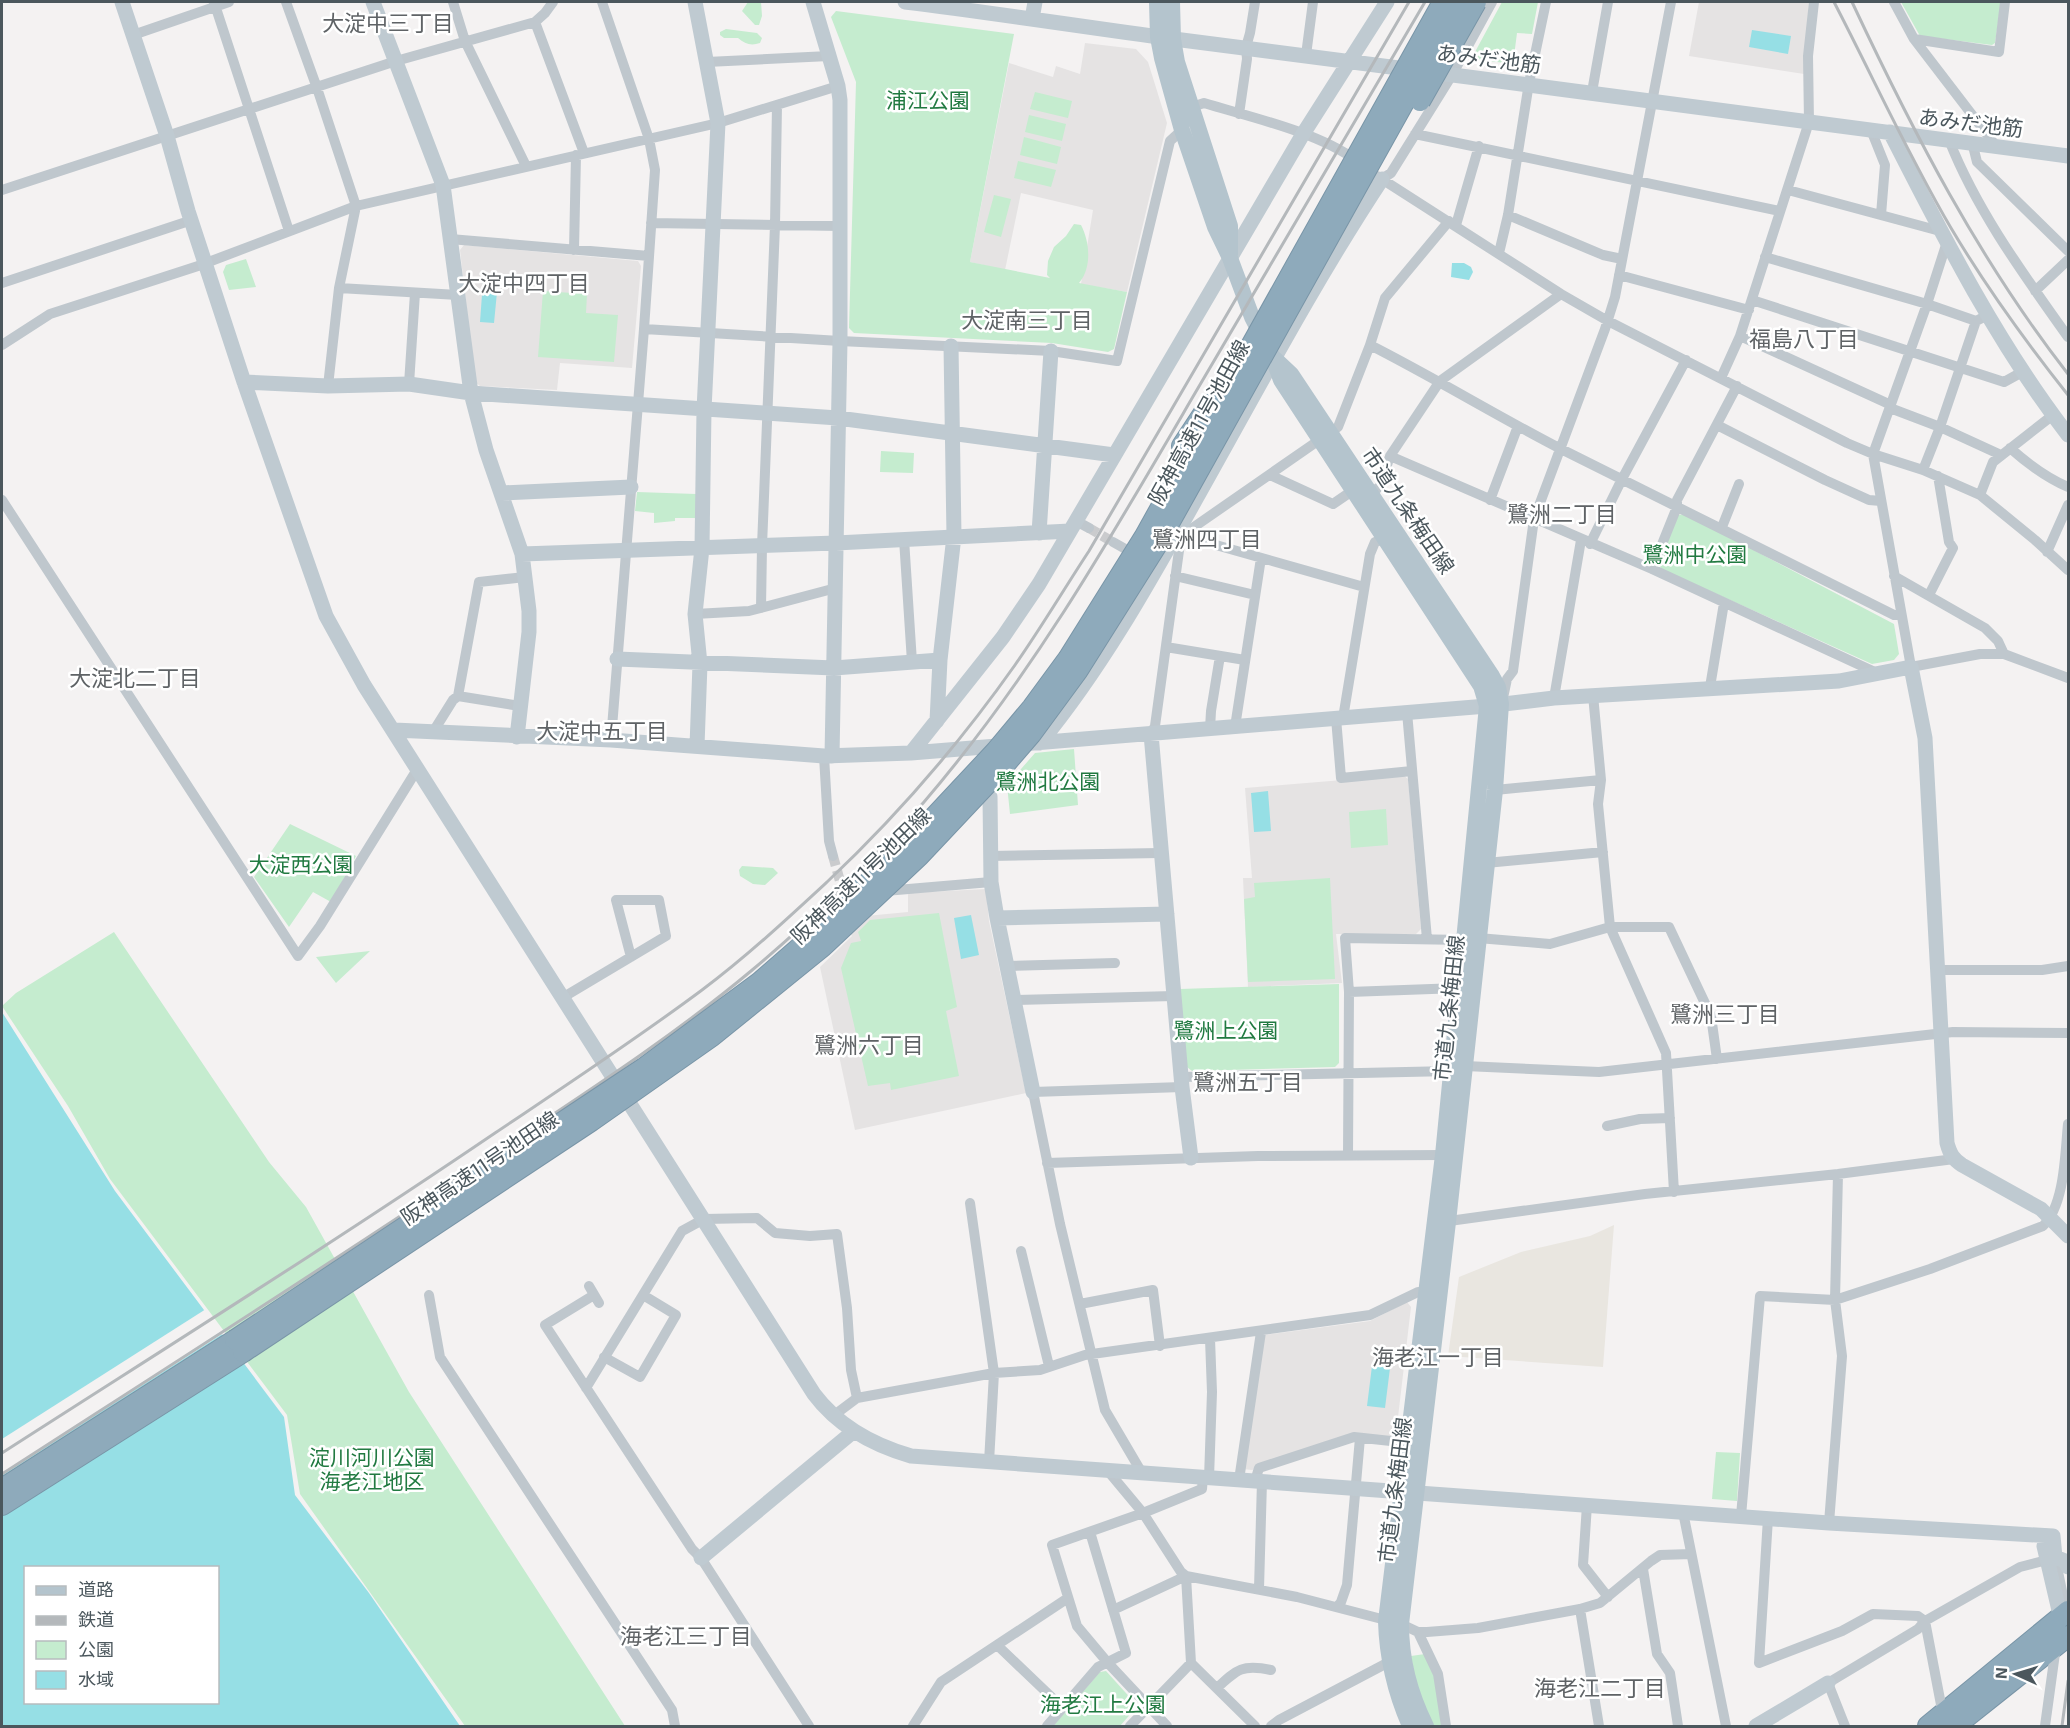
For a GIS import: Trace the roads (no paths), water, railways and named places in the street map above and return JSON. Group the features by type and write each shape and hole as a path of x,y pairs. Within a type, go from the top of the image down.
{"highway":[{"name":"阪神高速11号池田線","path":"2,1489 235,1340 582,1110 705,1024 760,982 814,935 909,844 996,751 1032,708 1068,659 1108,597 1145,536 1443,2"},
{"name":"阪神高速11号池田線","path":"2,1505 243,1352 652,1080 768,993 822,947 919,856 1000,770 1078,670 1158,543 1460,2"},
{"path":"1341,216 1415,109 1476,2"},
{"path":"958,791 1058,651 1182,446 1258,331"},
{"path":"1182,446 1218,415 1243,415"},
{"path":"1942,1723 2064,1628"},
{"path":"1942,1723 2064,1628"}],"main road":[{"name":"市道九条梅田線","path":"1157,2 1165,38 1177,62 1230,226 1230,258"},
{"name":"市道九条梅田線","path":"1172,2 1165,38 1164,66 1182,130 1215,227 1230,258 1258,331 1274,358 1292,374 1352,491 1494,705 1494,790 1486,863 1459,988 1458,1069 1443,1155 1441,1222 1426,1292 1409,1492"},
{"name":"市道九条梅田線","path":"1325,436 1371,494 1498,687 1494,705 1441,1222 1389,1662 1395,1687 1410,1726"},
{"name":"市道九条梅田線","path":"1394,1623 1410,1687 1426,1726"}],"street":[{"path":"122,2 167,136 244,382 326,616 364,685 562,998 814,1394 833,1416 870,1441 911,1456 1829,1523 2047,1536 2064,1628 2045,1726"},
{"path":"133,35 215,4 229,2"},
{"path":"286,2 356,206 339,288 328,386"},
{"path":"373,2 443,185 471,393 486,450 522,554 529,611 529,632 516,737"},
{"path":"453,2 465,41 526,166"},
{"path":"2,190 396,61 534,22 545,14 553,2"},
{"path":"602,2 649,139 655,170 611,740"},
{"path":"695,2 718,123 704,410 702,548 695,614 700,664 697,746"},
{"path":"813,2 838,87 840,341 837,543 834,668 828,756 829,841 833,856"},
{"name":"あみだ池筋","path":"905,2 975,6 1032,19 1165,38 1529,83 2068,156"},
{"path":"1032,19 1035,2"},
{"path":"1239,114 1247,60 1246,47 1251,33 1255,2"},
{"path":"1306,55 1313,2"},
{"path":"911,753 1003,637 1078,526 1114,455 1303,134 1387,2"},
{"path":"1040,743 1073,702 1106,653 1178,535 1274,358 1342,240 1382,179 1391,174 1452,75 1492,2"},
{"path":"1499,253 1508,215 1529,83 1546,2"},
{"path":"1592,92 1608,2"},
{"path":"1494,705 1513,671 1534,519 1608,321 1622,260 1671,2"},
{"path":"1721,378 1740,336 1809,122 1808,56 1814,2"},
{"path":"1894,2 1914,39 1996,146"},
{"path":"1914,39 1999,52 2005,2"},
{"path":"215,4 290,231"},
{"path":"534,22 580,154 574,250"},
{"path":"707,62 829,56"},
{"path":"2,345 50,314 108,297 206,263 356,206 718,123 838,87"},
{"path":"1192,107 1204,103 1303,134 1347,154 1561,294 1608,321 1847,443 1923,470 1980,495 2068,570"},
{"path":"761,608 775,225 777,105"},
{"path":"644,329 1051,351 1117,361 1170,141 1182,130"},
{"path":"1871,130 1885,165 1881,214"},
{"path":"1890,132 1944,236 1982,317 2024,371 2053,415 2067,430"},
{"path":"1415,134 1780,212"},
{"path":"1948,140 1980,204 2035,291 2068,337"},
{"path":"1972,142 1977,162 2068,251"},
{"path":"1178,535 1338,427 1370,345 1385,298 1452,223 1479,146"},
{"path":"1788,190 1881,214 1944,236"},
{"path":"1508,215 1603,255 1622,260"},
{"path":"2,283 192,220"},
{"path":"651,223 840,226"},
{"path":"1944,236 1927,304 1873,454 1925,738 1947,1143 1954,1159 2041,1209 2068,1236"},
{"path":"450,239 649,256"},
{"path":"1765,257 1927,304 1982,317"},
{"path":"2035,291 2068,260"},
{"path":"1619,275 1750,305 2004,382 2024,371"},
{"path":"339,288 458,295"},
{"path":"409,384 415,293"},
{"path":"1371,494 1380,486 1390,456 1440,381 1561,294"},
{"path":"1923,470 1960,367 1982,317"},
{"path":"1740,336 1890,407 2001,455"},
{"path":"1370,345 1440,381 1561,449 1893,615 1901,614"},
{"path":"937,721 940,660 954,536 951,346"},
{"path":"1039,533 1051,351"},
{"path":"1554,698 1586,542 1686,360"},
{"path":"244,382 328,386 409,384 471,393 838,418 1114,455"},
{"path":"1652,569 1677,507 1677,500 1737,386"},
{"path":"1980,495 1993,462 2053,415"},
{"path":"1717,425 1825,480 1869,500 1881,501"},
{"path":"1490,500 1518,426"},
{"path":"2010,448 2023,460 2068,487"},
{"path":"1390,456 1652,569 1877,673"},
{"path":"1270,475 1333,504 1352,491"},
{"path":"1929,595 1953,548 1949,542 1938,476"},
{"path":"1722,528 1739,484"},
{"path":"502,493 631,487"},
{"path":"2,500 298,956 320,926 418,768"},
{"path":"2048,552 2068,505"},
{"path":"522,554 1039,533 1078,526"},
{"path":"1178,535 1364,587"},
{"path":"1178,535 1166,647 1155,726 1151,734 1181,1082 1191,1158"},
{"path":"904,539 912,663"},
{"path":"1385,539 1375,542 1370,554 1340,718 1341,778 1412,771"},
{"path":"1113,542 1157,567"},
{"path":"1235,727 1261,558"},
{"path":"1175,576 1255,595"},
{"path":"1894,576 1985,628 1998,641 2004,654"},
{"path":"459,696 479,582 525,577"},
{"path":"695,614 749,611 836,588"},
{"path":"1710,687 1724,603"},
{"path":"1166,647 1245,660"},
{"path":"394,730 611,740 828,756 911,753 1040,743 1593,695 1839,681 1980,654 2004,654 2068,678"},
{"path":"1210,729 1220,656"},
{"path":"617,659 834,668 940,660"},
{"path":"1593,695 1601,780 1599,804 1610,927 1666,1053 1674,1192"},
{"path":"433,732 453,700 459,696 520,706"},
{"path":"1407,712 1426,939"},
{"path":"987,747 991,882 1005,966 1034,1092 1047,1163 1105,1410 1142,1473"},
{"path":"1494,790 1601,780"},
{"path":"1486,863 1603,852"},
{"path":"990,856 1160,853"},
{"path":"843,892 991,882"},
{"path":"562,998 631,957 666,936 659,900 616,900 631,957"},
{"path":"997,918 1167,914"},
{"path":"1348,1155 1349,992 1345,938 1471,939 1550,944 1610,927 1665,926 1672,930 1711,1016 1717,1059"},
{"path":"1005,966 1115,963"},
{"path":"1938,970 2042,970 2068,966"},
{"path":"1349,992 1459,988"},
{"path":"1013,1000 1174,996"},
{"path":"1034,1092 1181,1082 1458,1069 1599,1072 1953,1032 2068,1033"},
{"path":"1607,1126 1640,1119 1670,1119"},
{"path":"1741,1516 1760,1296 1835,1300 1930,1269 2043,1226 2052,1218 2058,1205 2068,1131"},
{"path":"1047,1163 1191,1158 1443,1155"},
{"path":"1441,1222 1954,1159"},
{"path":"1829,1523 1842,1356 1835,1300 1838,1174"},
{"path":"970,1203 994,1373 989,1462"},
{"path":"586,1388 682,1231 704,1219 757,1218 775,1233 810,1236 837,1234 847,1308 851,1370 857,1398"},
{"path":"1021,1251 1049,1366"},
{"path":"1080,1304 1153,1290 1160,1346"},
{"path":"833,1416 857,1398 994,1373 1040,1370 1085,1355 1370,1315 1418,1292 1426,1292"},
{"path":"429,1295 440,1357 672,1710 675,1726"},
{"path":"594,1295 545,1325 809,1726"},
{"path":"604,1357 640,1377 676,1315 643,1295"},
{"path":"1259,1588 1252,1481 1261,1332"},
{"path":"1167,1726 1077,1626 1052,1545 1143,1513 1202,1489 1206,1477 1212,1392 1209,1339"},
{"path":"700,1558 854,1431"},
{"path":"1252,1481 1259,1468 1354,1437 1400,1442"},
{"path":"1337,1607 1347,1585 1360,1438"},
{"path":"1108,1471 1143,1513 1180,1572 1186,1576 1259,1588 1337,1607 1418,1632 1478,1628 1580,1609 1600,1603 1660,1555 1691,1554"},
{"path":"1587,1505 1583,1565 1608,1597"},
{"path":"1683,1512 1726,1726"},
{"path":"1768,1518 1759,1663 1842,1631 1873,1614 1918,1616 1925,1621 1942,1723"},
{"path":"1047,1726 1098,1667 1126,1653 1090,1532"},
{"path":"1756,1726 1918,1629 1925,1621 2020,1567 2051,1558 2065,1561 2068,1567"},
{"path":"1643,1569 1657,1654 1670,1673 1678,1726"},
{"path":"1113,1610 1186,1576"},
{"path":"1186,1576 1191,1663 1255,1726"},
{"path":"914,1726 941,1682 1068,1598"},
{"path":"1580,1609 1599,1726"},
{"path":"1418,1632 1438,1674 1446,1726"},
{"path":"997,1645 1063,1708"},
{"path":"1271,1726 1389,1662"},
{"path":"1130,1726 1191,1663"},
{"path":"1217,1688 1235,1671 1252,1666 1271,1670"},
{"path":"1828,1683 1845,1726"}],"water":[{"path":"1752,30 1791,36 1788,54 1749,47"},
{"path":"1452,263 1464,263 1471,267 1473,272 1469,280 1451,277"},
{"path":"483,281 498,282 494,323 480,322"},
{"path":"1268,791 1271,831 1254,832 1251,793"},
{"path":"971,915 979,955 961,959 954,918"},
{"path":"2,1012 115,1191 284,1417 295,1495 369,1593 460,1726 2,1726"},
{"path":"1372,1366 1390,1368 1385,1408 1367,1406"}],"tunnel":[{"path":"1089,528 1113,542"},
{"path":"833,856 843,892"}],"railway":[{"path":"2,1453 373,1214 651,1027 750,951 827,882 878,832 972,723 1043,623 1089,551 1409,2"},
{"path":"2,1474 372,1235 658,1043 721,996 841,890 924,802 963,755 1067,607 1130,505 1425,2"},
{"path":"1834,2 1905,144 1951,228 2007,314 2068,395"},
{"path":"1852,2 1899,99 1950,194 2005,286 2068,374"},
{"path":"2062,1726 2068,1681"}],"district":[{"name":"大淀中三丁目","path":"388,22"},
{"name":"大淀中四丁目","path":"524,282"},
{"name":"大淀南三丁目","path":"1027,319"},
{"name":"福島八丁目","path":"1804,338"},
{"name":"鷺洲二丁目","path":"1562,513"},
{"name":"鷺洲四丁目","path":"1207,538"},
{"name":"大淀北二丁目","path":"135,677"},
{"name":"大淀中五丁目","path":"602,730"},
{"name":"鷺洲三丁目","path":"1725,1013"},
{"name":"鷺洲六丁目","path":"869,1044"},
{"name":"鷺洲五丁目","path":"1248,1081"},
{"name":"海老江一丁目","path":"1438,1356"},
{"name":"海老江三丁目","path":"686,1635"},
{"name":"海老江二丁目","path":"1600,1687"}],"park label":[{"name":"浦江公園","path":"928,99"},
{"name":"鷺洲中公園","path":"1695,553"},
{"name":"鷺洲北公園","path":"1048,780"},
{"name":"大淀西公園","path":"301,863"},
{"name":"鷺洲上公園","path":"1226,1029"},
{"name":"淀川河川公園 海老江地区","path":"372,1468"},
{"name":"海老江上公園","path":"1103,1703"}]}
